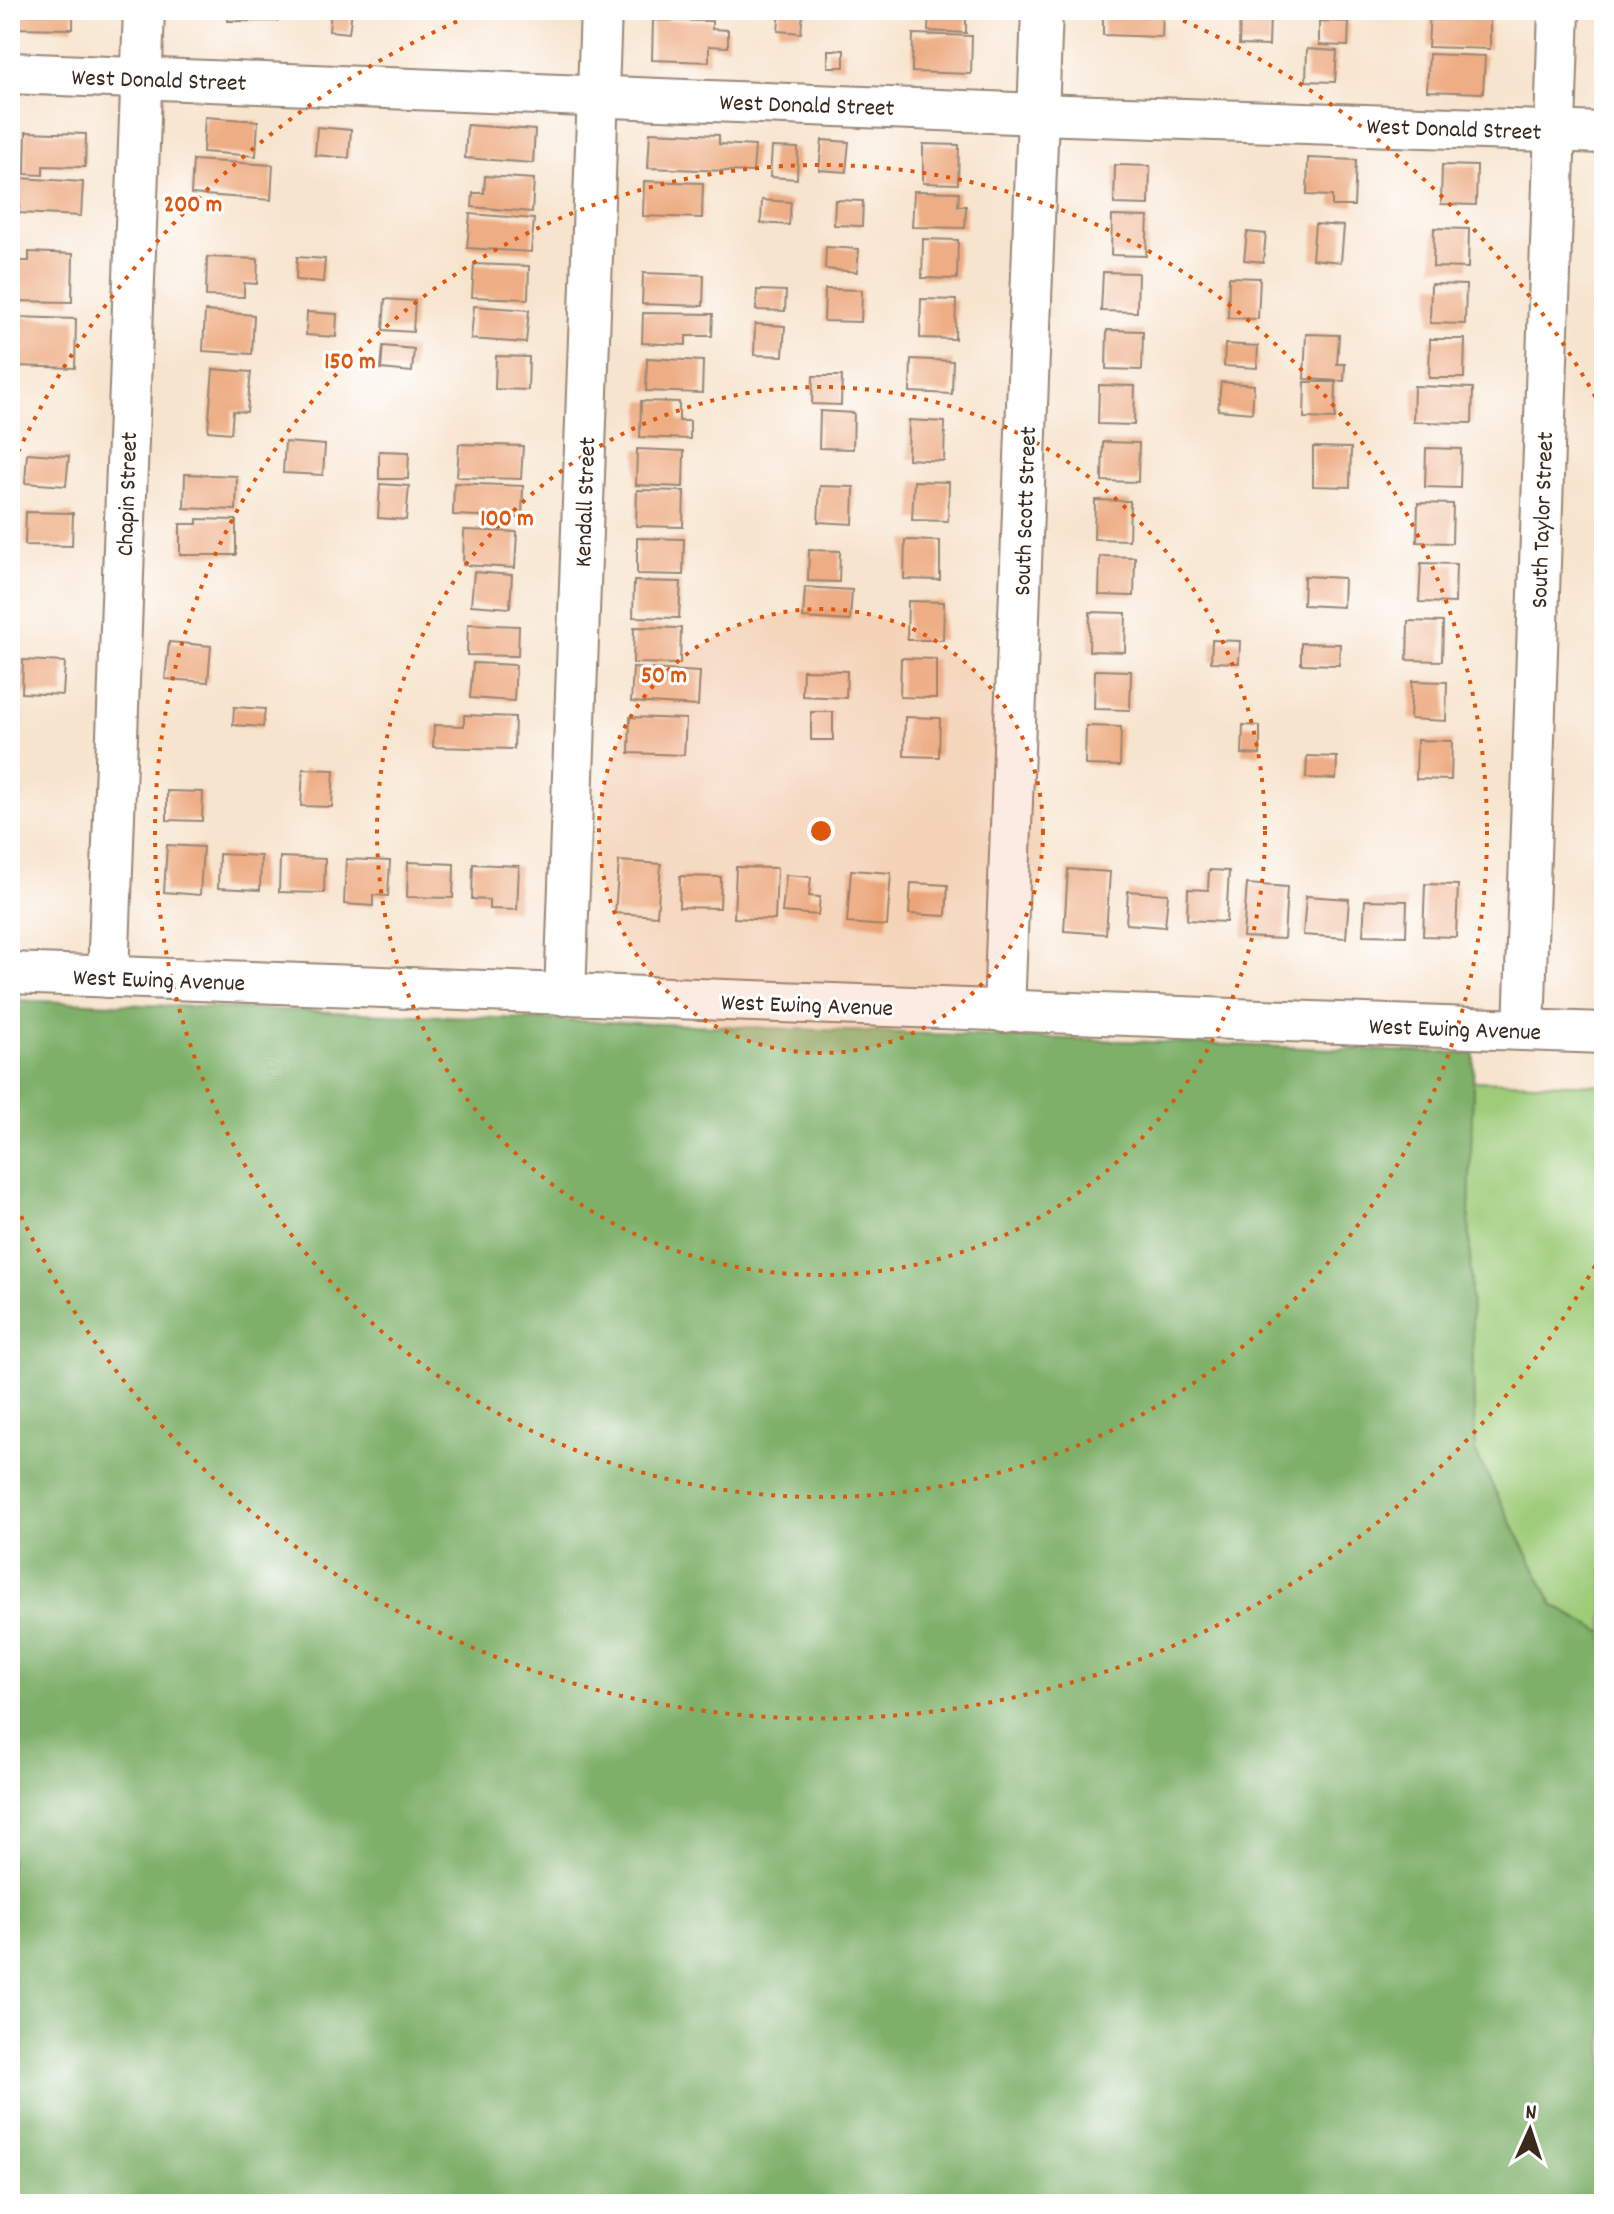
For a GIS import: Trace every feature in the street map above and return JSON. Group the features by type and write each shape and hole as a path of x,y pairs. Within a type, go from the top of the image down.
{"street":[{"name":"Chapin Street","path":"108,977 144,10"},
{"name":"Kendall Street","path":"565,995 601,10"},
{"name":"South Scott Street","path":"1004,1012 1042,10"},
{"name":"South Taylor Street","path":"1524,1030 1559,10"},
{"name":"West Donald Street","path":"10,73 1604,133"},
{"name":"West Ewing Avenue","path":"10,973 1604,1033"}],"green space":[{"path":"10,1000 1474,1054 1469,1212 1475,1452 1554,1606 1604,1633 1604,2204 10,2204"},
{"path":"1473,1081 1604,1085 1604,1633 1554,1606 1475,1452 1469,1212"}],"building":[{"path":"10,10 73,10 73,29 10,28"},
{"path":"228,10 279,10 278,21 228,21"},
{"path":"331,10 352,10 349,33 329,31"},
{"path":"780,10 803,10 801,33 778,31"},
{"path":"929,10 966,10 966,33 928,31"},
{"path":"1103,10 1163,10 1162,37 1103,35"},
{"path":"1430,10 1490,10 1490,49 1428,47"},
{"path":"1240,13 1270,15 1269,46 1239,45"},
{"path":"653,20 712,21 712,29 728,30 728,47 709,46 709,62 652,60"},
{"path":"1319,21 1349,22 1348,46 1319,45"},
{"path":"913,34 972,36 971,74 912,72"},
{"path":"1307,49 1337,51 1335,82 1306,81"},
{"path":"828,50 844,50 844,67 828,67"},
{"path":"1429,54 1485,56 1483,93 1427,91"},
{"path":"205,117 258,121 256,156 203,152"},
{"path":"467,125 535,130 533,163 465,158"},
{"path":"317,127 351,130 349,158 315,155"},
{"path":"26,132 86,134 85,167 43,166 43,175 25,174"},
{"path":"650,132 719,135 719,144 755,146 753,172 648,168"},
{"path":"822,140 849,142 846,172 819,170"},
{"path":"923,144 959,145 958,184 923,183"},
{"path":"772,147 798,148 797,179 770,177"},
{"path":"1308,158 1356,160 1354,206 1332,206 1332,196 1307,195"},
{"path":"193,160 273,165 271,200 191,194"},
{"path":"1115,165 1150,166 1149,205 1114,204"},
{"path":"1442,165 1477,166 1476,205 1441,204"},
{"path":"485,176 534,179 532,212 472,207 473,193 484,193"},
{"path":"20,178 83,182 81,216 19,213"},
{"path":"644,181 703,183 702,218 643,216"},
{"path":"914,191 959,192 958,206 966,206 965,228 912,227"},
{"path":"762,200 791,202 789,225 761,223"},
{"path":"835,200 863,201 862,226 834,225"},
{"path":"470,214 534,219 531,252 467,248"},
{"path":"1112,216 1148,217 1146,256 1111,255"},
{"path":"1315,224 1344,226 1341,262 1312,259"},
{"path":"1434,228 1469,229 1468,268 1433,267"},
{"path":"1247,232 1266,234 1263,262 1244,260"},
{"path":"923,239 958,240 957,279 922,278"},
{"path":"826,247 859,249 857,272 825,269"},
{"path":"29,252 73,254 72,302 10,301 10,261 29,261"},
{"path":"207,257 258,259 257,284 244,283 244,297 206,296"},
{"path":"297,257 325,259 323,282 296,280"},
{"path":"474,264 529,266 528,299 472,297"},
{"path":"1103,272 1138,273 1137,312 1101,311"},
{"path":"643,273 704,275 703,306 642,304"},
{"path":"1229,277 1260,278 1258,319 1228,318"},
{"path":"1431,284 1466,285 1465,324 1430,323"},
{"path":"825,289 862,290 861,322 824,321"},
{"path":"757,290 786,291 785,311 756,310"},
{"path":"385,299 415,301 413,332 383,330"},
{"path":"921,299 956,300 955,339 920,338"},
{"path":"474,306 529,310 526,343 471,339"},
{"path":"205,311 254,315 252,354 203,351"},
{"path":"307,312 337,314 336,337 306,335"},
{"path":"643,313 713,314 712,336 686,336 686,345 642,343"},
{"path":"17,317 76,319 75,368 16,366"},
{"path":"755,324 785,326 783,356 754,355"},
{"path":"1107,330 1143,331 1142,370 1106,369"},
{"path":"1306,334 1339,335 1337,364 1345,364 1344,381 1304,379"},
{"path":"1430,339 1465,339 1464,378 1429,378"},
{"path":"1225,344 1258,346 1257,368 1224,366"},
{"path":"383,346 414,349 412,372 381,369"},
{"path":"496,356 529,357 528,390 495,389"},
{"path":"647,358 703,361 702,393 646,391"},
{"path":"911,359 953,361 952,394 910,392"},
{"path":"213,369 251,372 247,412 233,411 231,433 208,431"},
{"path":"813,376 842,376 841,405 812,404"},
{"path":"1221,382 1254,385 1252,413 1218,410"},
{"path":"1305,382 1336,382 1335,419 1304,418"},
{"path":"1099,385 1135,386 1134,425 1098,424"},
{"path":"1414,386 1473,388 1472,423 1413,422"},
{"path":"641,401 679,402 679,421 690,421 690,439 640,437"},
{"path":"820,411 854,413 853,449 819,448"},
{"path":"909,420 945,422 944,461 908,459"},
{"path":"285,442 325,445 323,475 283,473"},
{"path":"1103,442 1139,443 1138,482 1102,481"},
{"path":"459,444 523,446 521,479 457,477"},
{"path":"1313,447 1351,448 1350,487 1313,486"},
{"path":"1426,448 1461,449 1460,488 1425,487"},
{"path":"637,449 684,451 683,487 636,485"},
{"path":"379,451 409,452 408,479 379,479"},
{"path":"27,453 69,456 66,486 25,483"},
{"path":"185,474 237,476 236,510 184,508"},
{"path":"914,481 949,482 948,521 912,520"},
{"path":"454,483 523,486 522,518 453,515"},
{"path":"380,484 409,486 406,520 378,518"},
{"path":"820,486 854,487 853,524 818,522"},
{"path":"637,490 684,491 683,527 636,526"},
{"path":"1095,500 1130,501 1129,540 1094,539"},
{"path":"1418,503 1453,504 1452,543 1417,542"},
{"path":"26,512 73,513 72,546 25,545"},
{"path":"197,519 236,520 236,555 180,555 180,524 197,524"},
{"path":"464,530 517,532 515,568 463,565"},
{"path":"637,538 684,539 683,575 637,574"},
{"path":"905,540 940,541 940,580 904,579"},
{"path":"809,550 840,551 839,582 808,581"},
{"path":"1100,556 1135,557 1134,596 1099,595"},
{"path":"1421,563 1456,564 1455,603 1419,602"},
{"path":"474,572 512,575 510,608 471,605"},
{"path":"1304,576 1344,578 1343,607 1303,605"},
{"path":"634,581 681,582 679,618 633,617"},
{"path":"805,587 852,590 850,621 803,618"},
{"path":"908,601 944,602 943,640 907,640"},
{"path":"1090,612 1126,613 1125,652 1089,651"},
{"path":"1408,621 1443,622 1442,661 1407,660"},
{"path":"468,624 519,626 518,656 467,655"},
{"path":"634,627 681,628 680,664 633,663"},
{"path":"1212,640 1240,641 1239,663 1211,662"},
{"path":"169,642 211,646 208,682 165,679"},
{"path":"1301,643 1340,644 1339,665 1301,664"},
{"path":"901,658 936,659 936,698 900,697"},
{"path":"23,660 65,662 63,695 22,693"},
{"path":"473,663 516,665 514,701 470,698"},
{"path":"633,668 700,672 698,706 631,702"},
{"path":"803,670 847,671 846,698 802,696"},
{"path":"1095,670 1131,671 1130,710 1094,709"},
{"path":"1412,681 1447,682 1446,721 1410,719"},
{"path":"234,707 265,709 263,727 233,725"},
{"path":"811,712 833,712 833,740 811,740"},
{"path":"464,715 515,717 514,749 433,747 434,725 464,726"},
{"path":"630,717 686,719 684,755 629,753"},
{"path":"905,717 940,718 939,757 904,756"},
{"path":"1243,725 1260,726 1260,755 1242,754"},
{"path":"1086,726 1121,727 1120,766 1085,765"},
{"path":"1417,740 1452,741 1451,780 1416,779"},
{"path":"1307,756 1337,757 1336,779 1306,778"},
{"path":"303,769 334,770 332,807 301,806"},
{"path":"167,791 203,792 202,821 167,820"},
{"path":"167,845 203,847 200,895 164,892"},
{"path":"219,854 261,856 260,890 218,888"},
{"path":"280,857 325,859 324,893 279,892"},
{"path":"346,859 390,861 388,896 373,895 373,906 344,904"},
{"path":"619,861 661,864 657,916 615,913"},
{"path":"408,862 454,864 453,898 407,897"},
{"path":"473,864 519,866 517,910 489,909 489,900 472,899"},
{"path":"736,867 777,868 775,920 734,918"},
{"path":"1068,869 1110,872 1106,934 1064,931"},
{"path":"851,870 891,873 887,926 847,923"},
{"path":"1209,870 1229,871 1226,922 1187,920 1188,889 1208,890"},
{"path":"786,875 811,877 809,896 820,897 818,915 782,912"},
{"path":"680,876 721,877 720,908 679,907"},
{"path":"911,883 948,885 946,916 909,914"},
{"path":"1247,884 1287,887 1284,939 1243,937"},
{"path":"1425,884 1458,885 1456,937 1423,936"},
{"path":"1128,891 1168,894 1165,927 1126,924"},
{"path":"1306,896 1349,899 1346,938 1303,935"},
{"path":"1365,900 1407,901 1406,936 1363,935"}]}
